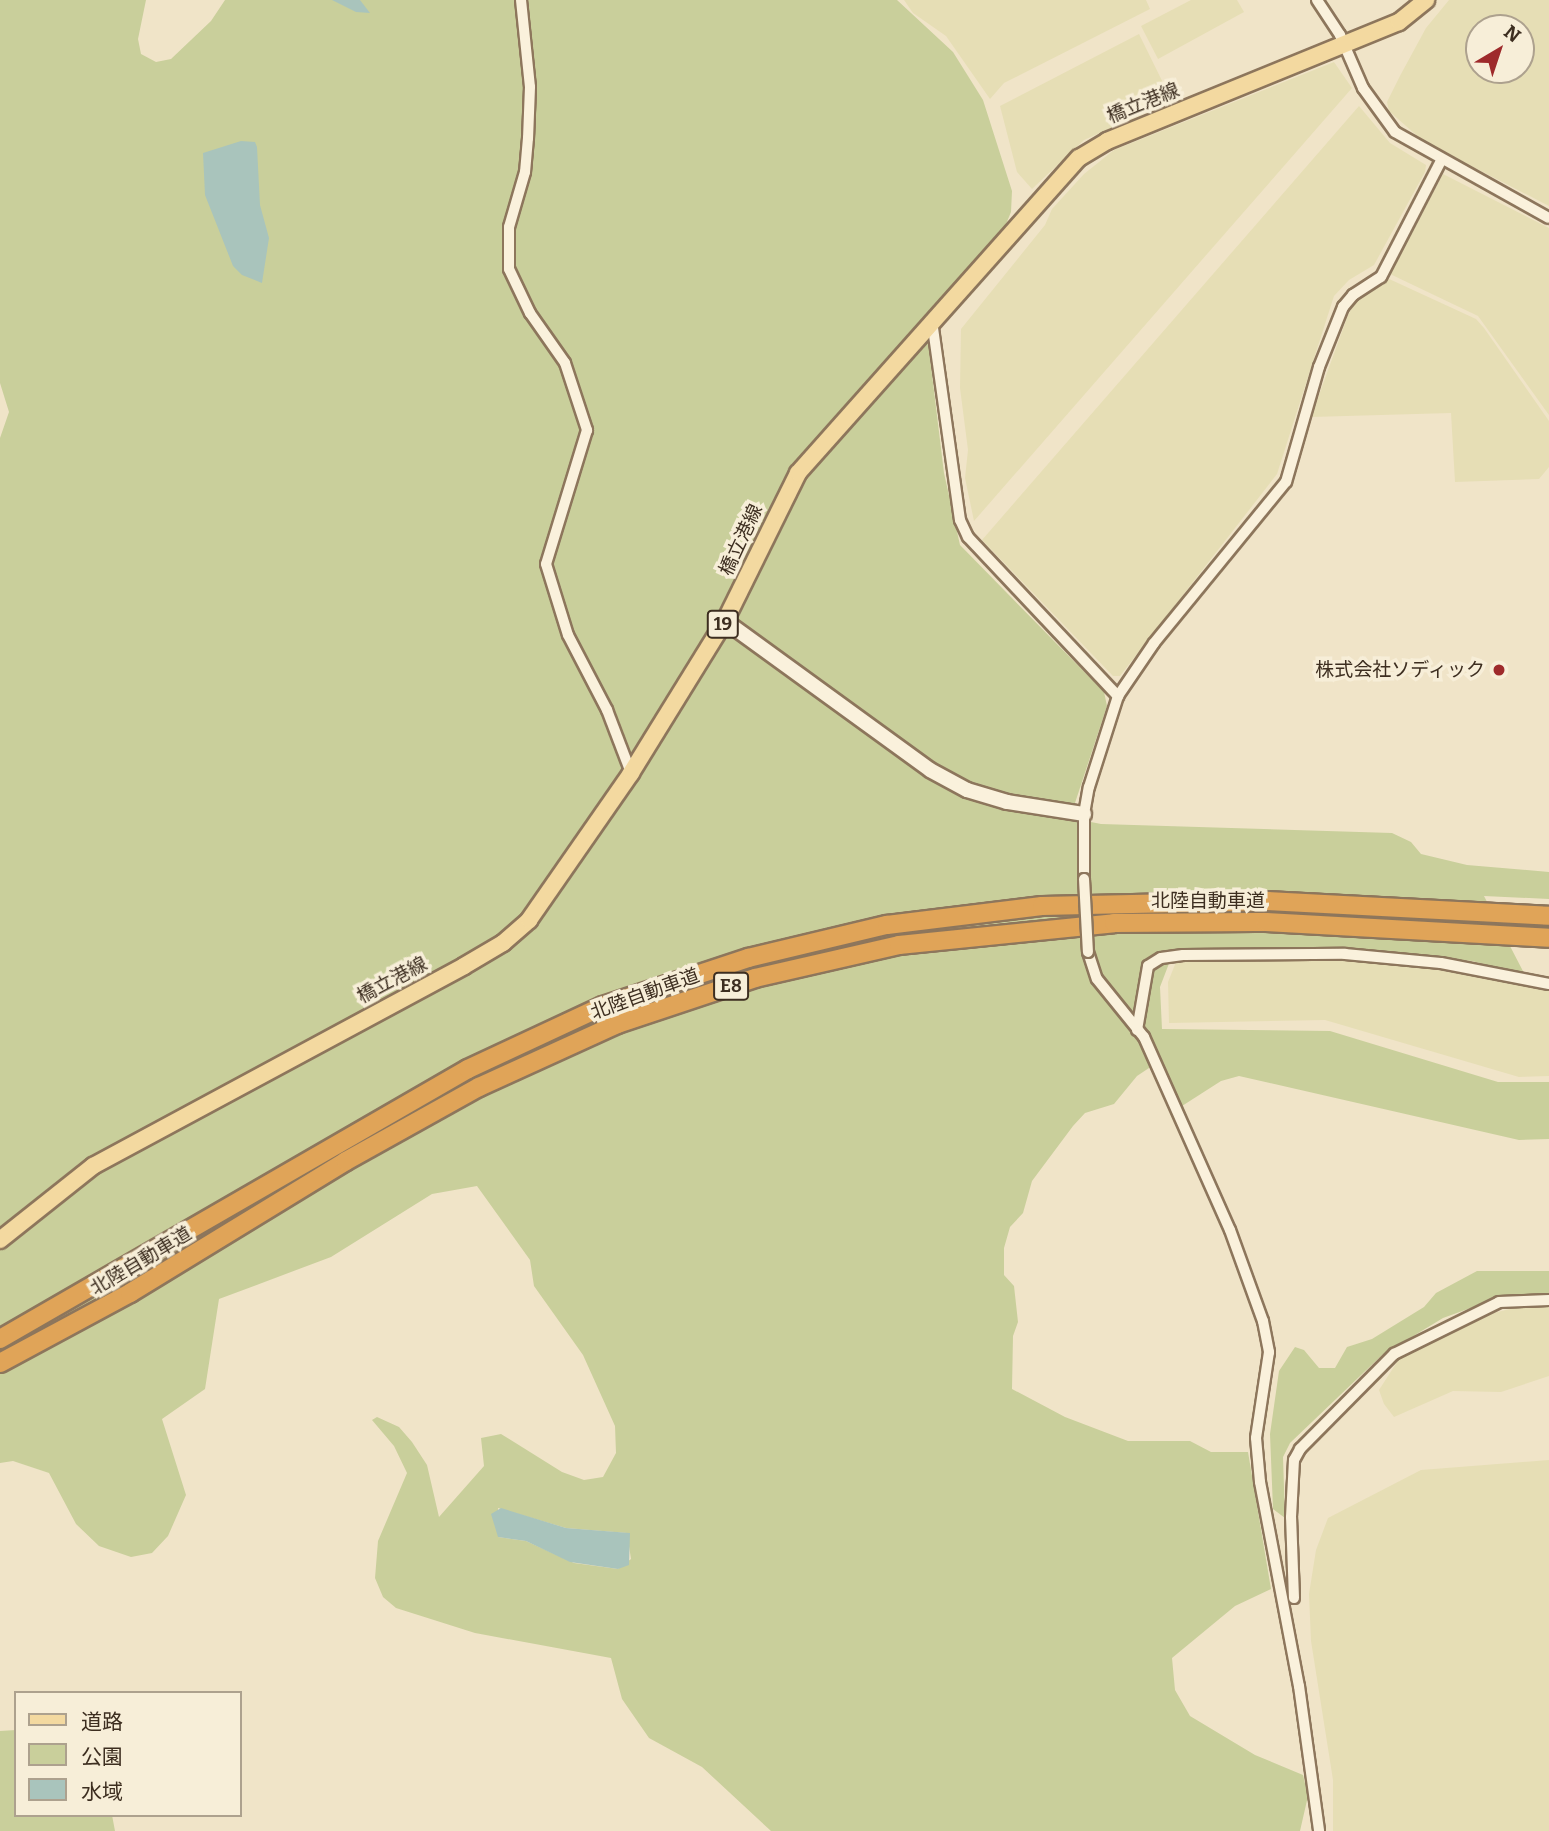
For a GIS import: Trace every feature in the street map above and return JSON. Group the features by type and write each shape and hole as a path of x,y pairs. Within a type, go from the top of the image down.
{"highway":[{"name":"北陸自動車道","path":"0,1339 468,1069 603,1006 748,958 887,925 1066,904 1254,901 1549,916"},
{"name":"北陸自動車道","path":"0,1363 130,1293 346,1161 479,1087 617,1024 754,978 899,944 1102,924 1266,922 1549,938"}],"main road":[{"name":"橋立港線","path":"0,1240 93,1166 503,943 529,920 560,881 631,773 725,621 798,473 1079,158 1107,141 1399,22 1426,0"}],"street":[{"path":"520,0 530,87 528,138 522,183 509,227 509,269 530,313 565,363 587,430 546,564 568,635 607,710 631,773"},
{"path":"1323,2 1363,88 1395,132 1549,218"},
{"path":"1319,1831 1299,1686 1258,1460 1258,1415 1269,1352 1263,1321 1194,1147 1138,1030 1097,979 1088,951 1084,814 1118,696 1154,643 1286,482 1319,367 1343,307 1353,295 1381,277 1441,160"},
{"path":"932,321 956,498 968,537 1118,696"},
{"path":"725,621 930,771 967,790 1007,802 1084,814"},
{"path":"1138,1030 1148,967 1161,958 1183,955 1345,954 1441,963 1549,984"},
{"path":"1294,1598 1291,1517 1294,1460 1300,1449 1394,1354 1499,1302 1549,1300"}],"shaded area":[{"path":"904,0 1146,0 1150,9 1004,83 990,99 946,36 913,13"},
{"path":"1191,0 1237,0 1244,12 1158,59 1141,26"},
{"path":"1449,0 1549,0 1549,206 1423,141 1389,111 1387,102 1426,28"},
{"path":"1139,34 1172,101 1084,140 1032,189 1017,172 1000,106"},
{"path":"1334,62 1352,88 974,521 965,478 968,450 960,388 961,329 1045,225 1052,209 1084,174 1114,150"},
{"path":"1359,106 1390,143 1426,165 1425,172 1374,265 1349,280 1334,296 1277,474 1120,676 1113,676 982,540"},
{"path":"1443,174 1549,228 1549,415 1478,316 1390,274"},
{"path":"1387,278 1476,319 1484,328 1549,421 1549,467 1539,479 1455,482 1451,413 1311,417 1354,304"},
{"path":"1322,959 1436,968 1549,991 1549,1076 1519,1077 1325,1020 1169,1023 1168,982 1176,962"},
{"path":"1526,1305 1549,1306 1549,1376 1501,1392 1453,1391 1394,1417 1384,1404 1379,1390 1399,1359 1477,1317"},
{"path":"1549,1460 1549,1831 1333,1831 1333,1780 1311,1641 1309,1594 1316,1550 1328,1518 1421,1470"}],"green space":[{"path":"0,0 146,0 138,39 141,54 156,62 171,59 211,21 225,0 897,0 953,52 983,100 1012,191 1011,212 1004,229 925,317 944,473 960,545 1104,692 1107,706 1075,803 1081,820 1101,824 1392,833 1411,842 1421,854 1467,865 1549,872 1549,899 1484,896 1525,975 1472,961 1347,950 1235,950 1173,953 1160,987 1162,1029 1330,1031 1498,1082 1549,1082 1549,1139 1519,1140 1239,1076 1221,1081 1182,1106 1161,1060 1137,1076 1114,1104 1085,1113 1073,1126 1032,1181 1023,1213 1010,1227 1004,1248 1004,1275 1014,1286 1018,1322 1013,1336 1012,1389 1065,1417 1128,1441 1190,1441 1211,1452 1248,1452 1271,1589 1235,1606 1172,1658 1175,1690 1190,1716 1255,1755 1303,1775 1308,1796 1300,1831 771,1831 702,1767 649,1738 622,1699 611,1658 475,1633 396,1608 383,1597 375,1578 378,1541 407,1473 394,1446 372,1420 377,1417 399,1427 412,1442 427,1465 439,1517 484,1466 481,1438 501,1434 562,1472 584,1480 603,1477 616,1453 615,1426 583,1355 534,1286 530,1260 477,1186 432,1194 331,1257 219,1299 205,1389 162,1419 186,1495 168,1536 152,1553 131,1557 99,1546 76,1524 49,1473 13,1461 0,1463 0,438 9,412 0,383","holes":["498,1508 566,1528 627,1533 631,1559 618,1569 574,1563 526,1541 498,1537"]},
{"path":"1477,1271 1549,1271 1549,1296 1498,1298 1443,1318 1382,1355 1290,1443 1283,1457 1285,1518 1273,1509 1270,1434 1279,1371 1295,1347 1304,1350 1319,1368 1335,1368 1347,1347 1372,1339 1424,1307 1436,1293"},
{"path":"14,1730 14,1817 112,1817 115,1831 0,1831 0,1731"}],"water":[{"path":"332,0 360,0 370,13 356,12"},
{"path":"241,141 255,142 257,147 260,205 269,238 262,283 242,275 233,266 205,195 203,153"},
{"path":"501,1508 566,1528 630,1533 629,1565 618,1569 570,1562 526,1541 498,1537 491,1514"}],"place":[{"name":"株式会社ソディック","path":"1499,670"}]}
